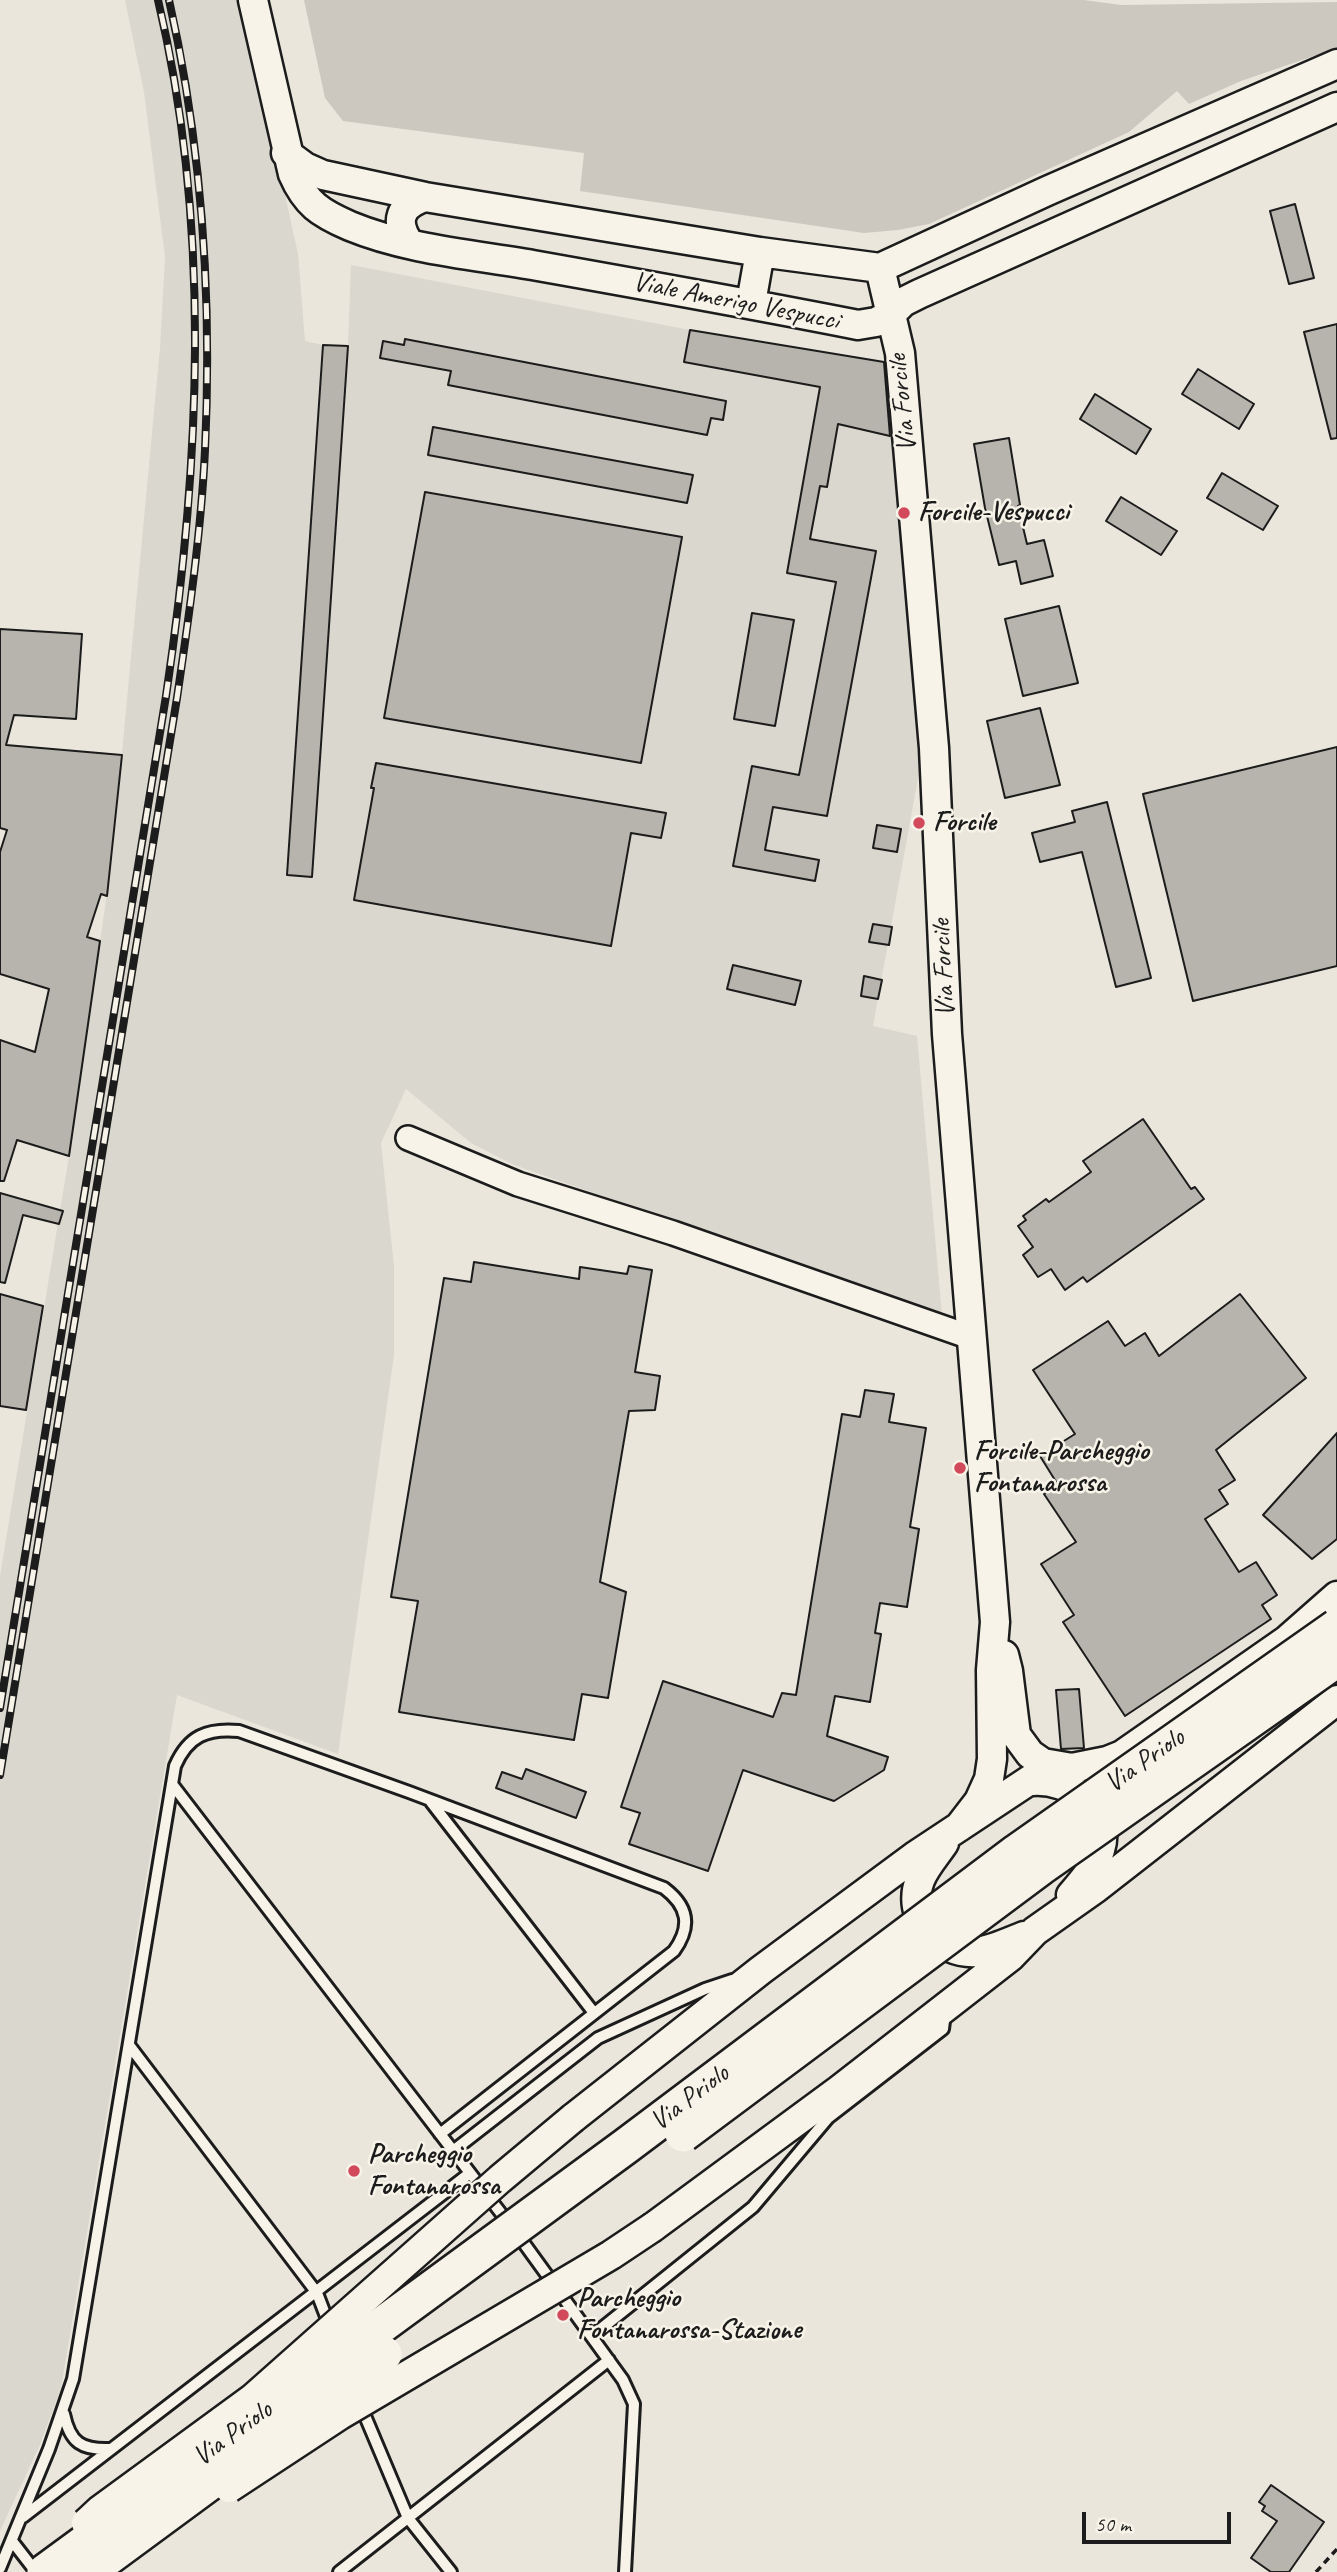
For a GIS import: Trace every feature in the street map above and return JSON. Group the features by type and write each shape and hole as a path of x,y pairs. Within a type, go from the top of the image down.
{"main road":[{"name":"Via Priolo","path":"45,2572 615,2155 1017,1852 1337,1628"},
{"name":"Via Priolo","path":"87,2572 1041,1867 1337,1659"}],"street":[{"name":"Viale Amerigo Vespucci","path":"253,0 286,153 301,193 313,206 351,226 409,243 751,303 858,325 876,322 919,294 1337,107"},
{"path":"286,153 305,167 323,175 425,197 760,252 880,268 1047,191 1334,71"},
{"path":"1047,191 1065,230"},
{"path":"409,243 402,233 400,221 404,209 413,201 425,197"},
{"path":"751,303 760,252"},
{"name":"Via Forcile","path":"880,268 900,353 934,748 947,1034 995,1622"},
{"path":"408,1138 518,1184 673,1233 970,1337"},
{"path":"35,2572 100,2510 253,2398 499,2179 761,1970 915,1856 1041,1776 1090,1766 1122,1755 1287,1640 1337,1596"},
{"path":"995,1622 1008,1671 1016,1735 1030,1754 1043,1763 1041,1776"},
{"path":"995,1622 991,1670 992,1759 989,1779 978,1801 920,1878 916,1892 919,1917 929,1934 962,1952 979,1952 1042,1926 1096,1888 1337,1700"},
{"path":"87,2572 200,2508 340,2415 611,2255 743,2162 1010,1957 1090,1872 1101,1849 1103,1829 1096,1810 1083,1796 1041,1776"}],"lane":[{"path":"0,2568 64,2412 80,2348 175,1766 181,1752 205,1734 221,1730 239,1731 664,1888 676,1897 684,1911 685,1925 683,1939 674,1951 440,2134"},
{"path":"172,1784 523,2242 624,2380 635,2404 625,2572"},
{"path":"430,1801 594,2013"},
{"path":"453,2151 598,2038 705,1989 761,1970"},
{"path":"592,2336 753,2207 828,2118 943,2029 947,2006"},
{"path":"129,2045 317,2292 346,2371 408,2518 451,2572"},
{"path":"21,2518 470,2173"},
{"path":"512,2250 523,2242"},
{"path":"87,2572 221,2464 391,2339"},
{"path":"339,2572 609,2360"},
{"path":"64,2412 67,2429 80,2445 92,2450 110,2449"},
{"path":"12,2540 35,2572"}],"path":[{"path":"1316,2572 1337,2549"}],"shaded area":[{"path":"125,0 242,0 298,254 305,341 323,345 287,875 312,876 348,346 351,265 690,330 887,363 920,767 873,1026 917,1036 942,1315 514,1165 471,1143 406,1089 381,1143 394,1266 394,1355 338,1754 177,1695 61,2388 39,2447 0,2531 0,1576 69,1156 112,859 160,348 165,257 144,92"},
{"path":"304,0 1084,0 1121,5 1337,2 1337,48 1241,81 1189,104 1177,91 1129,132 929,224 864,233 580,191 584,153 343,121 325,98"}],"building":[{"path":"1295,204 1314,278 1289,284 1270,211"},
{"path":"1337,324 1337,438 1331,439 1304,332"},
{"path":"690,330 884,362 890,436 838,424 827,487 820,486 810,539 876,551 827,816 773,807 765,850 819,860 815,881 733,866 752,766 799,775 836,582 787,573 820,387 684,362"},
{"path":"405,339 726,401 723,420 711,418 707,435 448,385 451,371 380,358 383,341 404,345"},
{"path":"323,345 348,346 312,877 287,875"},
{"path":"1198,369 1254,404 1239,429 1182,394"},
{"path":"1095,394 1151,429 1136,454 1080,419"},
{"path":"433,427 693,475 687,503 428,455"},
{"path":"1009,438 1020,505 1018,506 1027,544 1044,540 1053,576 1021,584 1016,561 999,565 985,508 974,444"},
{"path":"1222,473 1278,506 1263,530 1207,498"},
{"path":"425,492 682,537 641,763 384,718"},
{"path":"1121,497 1177,531 1161,555 1106,521"},
{"path":"1059,606 1078,683 1023,696 1005,619"},
{"path":"752,613 794,620 775,726 734,719"},
{"path":"0,629 82,634 76,719 14,715 6,745 122,755 107,896 101,894 87,937 100,941 69,1156 17,1140 4,1181 0,1181 0,1040 35,1052 49,989 0,974 0,852 7,830 0,828"},
{"path":"1040,708 1060,785 1005,798 987,721"},
{"path":"1337,747 1337,966 1193,1001 1143,794"},
{"path":"376,763 666,813 661,838 631,833 611,946 354,900"},
{"path":"1107,802 1151,978 1116,987 1082,852 1040,862 1032,833 1075,822 1072,811"},
{"path":"877,825 901,829 897,852 873,848"},
{"path":"873,924 892,927 889,945 869,942"},
{"path":"733,965 801,981 795,1005 727,989"},
{"path":"864,976 882,980 878,999 861,996"},
{"path":"1143,1119 1191,1189 1195,1187 1204,1199 1087,1282 1083,1277 1065,1290 1051,1269 1038,1277 1023,1255 1033,1247 1018,1226 1026,1220 1023,1216 1046,1199 1049,1202 1091,1172 1083,1161"},
{"path":"0,1193 63,1211 59,1224 23,1215 5,1283 0,1282"},
{"path":"474,1262 579,1279 580,1267 627,1274 629,1266 652,1270 635,1372 660,1376 655,1410 629,1411 600,1582 626,1592 608,1698 582,1694 574,1740 399,1712 418,1601 391,1597 444,1278 471,1282"},
{"path":"0,1294 43,1306 26,1410 0,1406"},
{"path":"1240,1294 1306,1378 1216,1450 1235,1480 1219,1490 1228,1504 1205,1519 1239,1572 1256,1562 1277,1595 1262,1605 1271,1619 1125,1716 1063,1622 1074,1615 1041,1564 1076,1542 1044,1494 1058,1485 1040,1456 1075,1434 1033,1370 1108,1321 1125,1346 1145,1333 1159,1356"},
{"path":"865,1390 894,1394 889,1422 926,1428 910,1527 919,1529 907,1607 880,1603 875,1633 881,1634 870,1702 835,1696 827,1736 888,1757 884,1770 834,1801 743,1770 708,1871 629,1844 640,1813 621,1807 663,1681 773,1717 782,1693 796,1695 842,1414 860,1417"},
{"path":"1337,1433 1337,1539 1312,1559 1263,1515"},
{"path":"1079,1689 1084,1748 1061,1749 1056,1690"},
{"path":"526,1769 586,1792 576,1818 496,1788 502,1772 522,1779"},
{"path":"1271,2485 1324,2522 1289,2572 1271,2572 1251,2558 1277,2521 1262,2511 1265,2506 1259,2502"}],"railway":[{"path":"0,1708 166,696 187,523 195,348 193,260 187,173 175,86 158,0"},
{"path":"0,1775 177,698 201,512 207,394 202,224 190,111 169,0"}],"place":[{"name":"Forcile-Vespucci","path":"904,513"},
{"name":"Forcile","path":"919,823"},
{"name":"Forcile-Parcheggio Fontanarossa","path":"960,1468"},
{"name":"Parcheggio Fontanarossa","path":"354,2171"},
{"name":"Parcheggio Fontanarossa-Stazione","path":"563,2315"}]}
